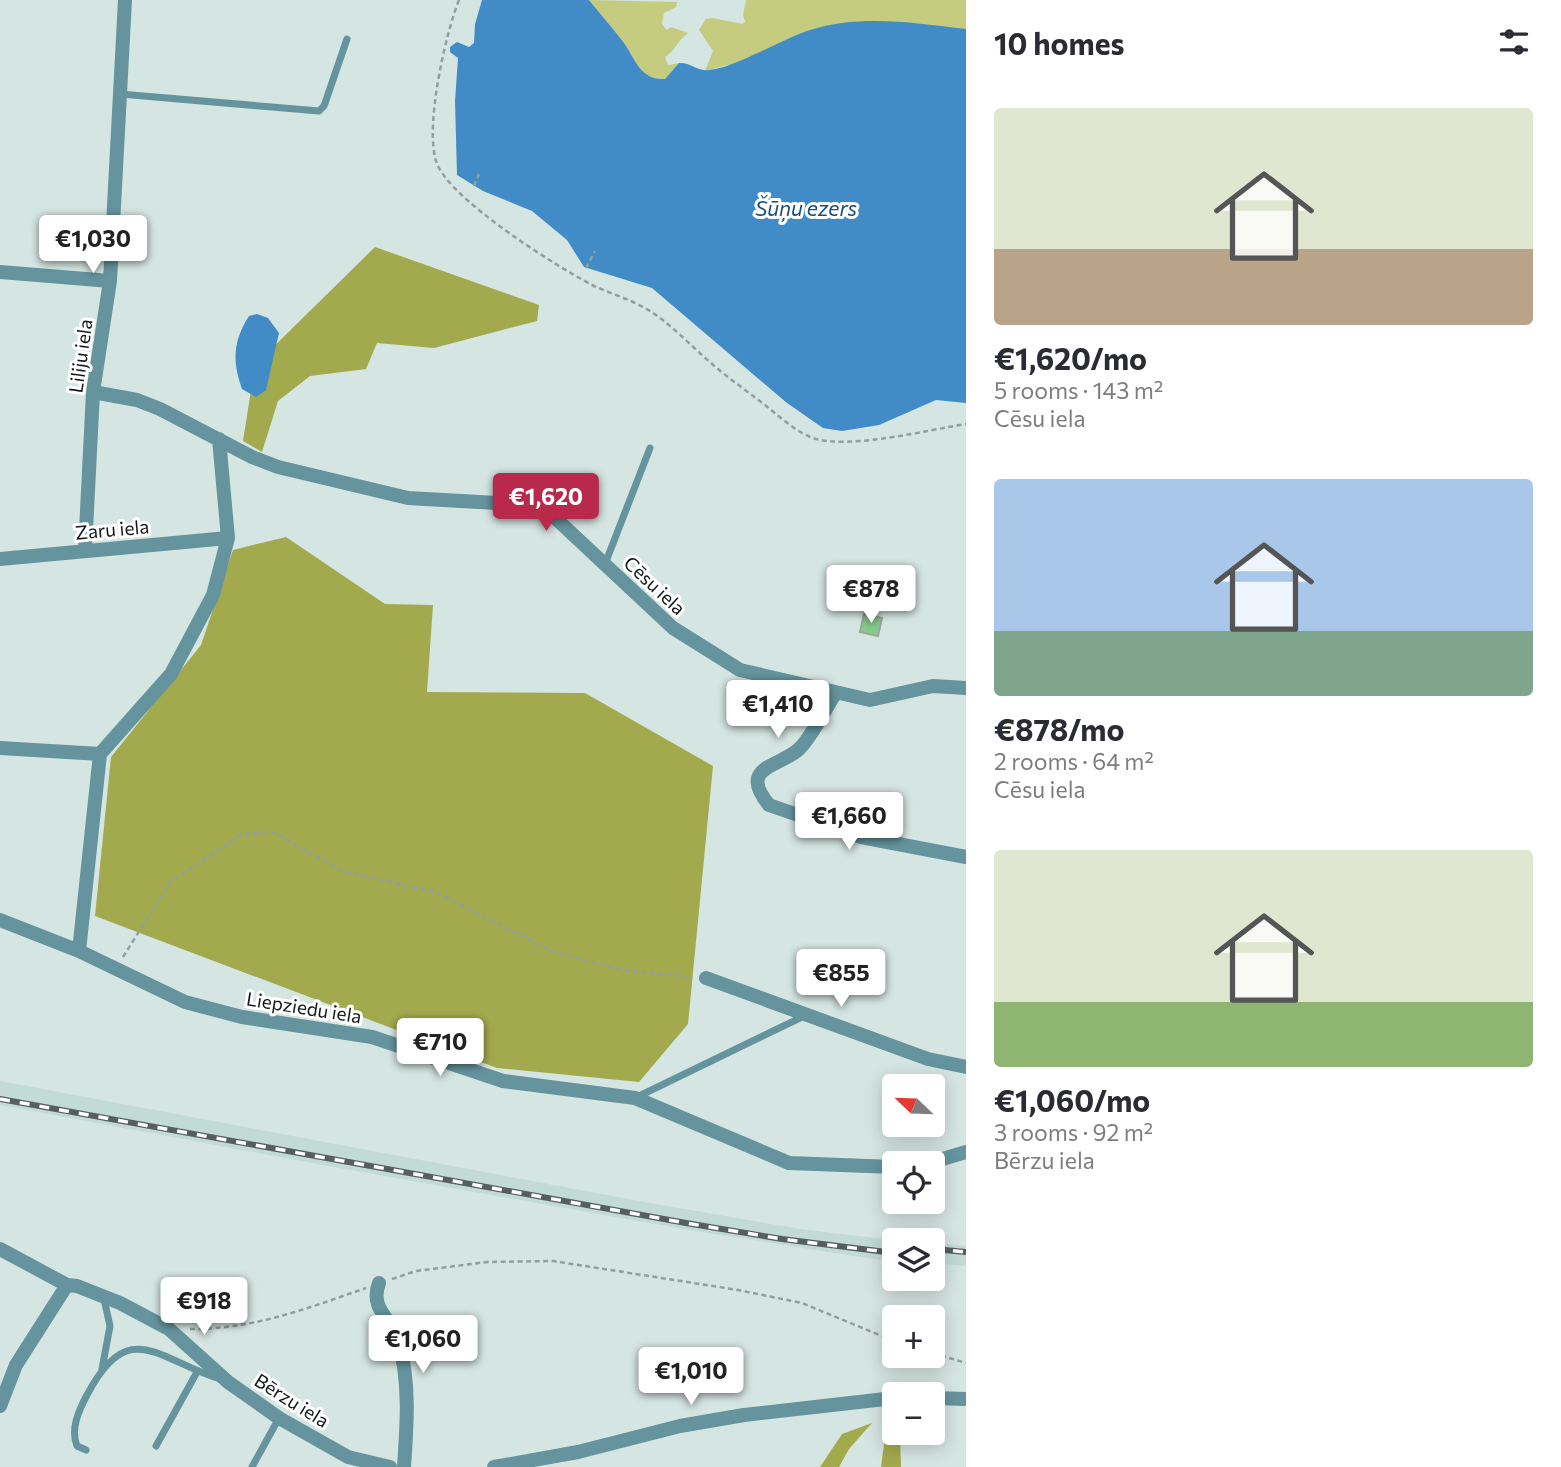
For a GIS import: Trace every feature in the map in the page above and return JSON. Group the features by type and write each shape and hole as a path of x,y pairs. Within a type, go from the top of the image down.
{"street":[{"name":"Liliju iela","path":"85,550 93,392 110,281 125,0"},
{"path":"0,272 110,281"},
{"name":"Cēsu iela","path":"93,392 137,400 278,467 351,486 408,498 531,505 551,514 673,628 740,670 870,700 933,686 966,688"},
{"path":"79,951 100,754 170,674 213,595 228,538 219,439"},
{"name":"Zaru iela","path":"0,559 228,538"},
{"path":"835,694 799,750 769,764 759,778 760,793 769,805 861,837 966,857"},
{"path":"0,748 100,754"},
{"name":"Liepziedu iela","path":"0,920 116,967 186,1002 242,1017 372,1037 503,1081 635,1098 789,1163 882,1167"},
{"path":"706,978 928,1059 966,1068"},
{"path":"945,1158 966,1152"},
{"name":"Bērzu iela","path":"0,1249 67,1285 103,1296 169,1329 228,1382 345,1462 390,1467"},
{"path":"379,1283 375,1295 377,1305 398,1338 406,1372 408,1408 404,1467"},
{"path":"0,1406 16,1364 67,1285"},
{"path":"945,1398 966,1399"},
{"path":"494,1467 578,1452 680,1426 882,1400"}],"lane":[{"path":"120,94 319,111 324,106 347,39"},
{"path":"605,565 650,448"},
{"path":"635,1098 807,1015"},
{"path":"102,1370 110,1326 103,1296"},
{"path":"86,1450 77,1446 74,1427 82,1404 102,1370 119,1354 136,1347 152,1349 197,1372 228,1382"},
{"path":"156,1446 197,1372"},
{"path":"252,1467 279,1418"}],"path":[{"path":"459,0 448,34 435,107 433,141 436,162 446,181 475,207 534,249 592,284 650,311 719,370 790,425 814,439 854,442 966,424"},
{"path":"474,186 479,174"},
{"path":"586,268 595,251"},
{"path":"116,967 170,882 243,834 273,832 342,870 435,892 552,951 621,970 706,978"},
{"path":"169,1329 226,1329 277,1320 416,1271 487,1262 553,1261 738,1290 802,1303 882,1336"},
{"path":"945,1357 966,1363"}],"shaded area":[{"path":"0,1081 644,1202 800,1229 882,1239 882,1260 695,1231 0,1105"},
{"path":"945,1244 966,1246 966,1266 945,1264"}],"green space":[{"path":"589,0 677,2 676,7 664,13 662,24 667,30 671,27 688,33 665,57 668,65 679,63 665,79 644,73 620,37"},
{"path":"746,0 966,0 966,45 728,65 705,71 713,51 699,30 706,19 713,18 742,24 745,22 743,15"},
{"path":"375,247 539,305 537,321 434,348 377,343 366,369 310,376 278,401 262,452 243,441 255,365"},
{"path":"286,537 385,604 433,605 427,692 585,693 713,766 688,1024 639,1082 497,1068 95,916 111,757 201,645 233,550"},
{"path":"872,1423 849,1449 839,1467 820,1467 842,1434"},
{"path":"884,1445 900,1445 901,1467 881,1467"}],"water":[{"name":"Šūņu ezers","path":"482,0 589,0 620,37 644,73 665,79 679,63 704,70 727,66 799,34 829,25 888,21 966,29 966,403 936,400 879,425 842,431 823,428 787,403 652,288 584,267 567,240 532,211 483,191 457,175 455,101 458,58 450,52 450,47 457,42 469,47 474,43 475,24"},
{"path":"257,314 268,318 279,333 266,390 256,397 242,389 236,351 240,334 249,316"}],"building":[{"path":"864,614 882,618 878,636 860,632"}],"railway":[{"path":"0,1099 686,1223 882,1252"},
{"path":"945,1250 966,1252"}]}
